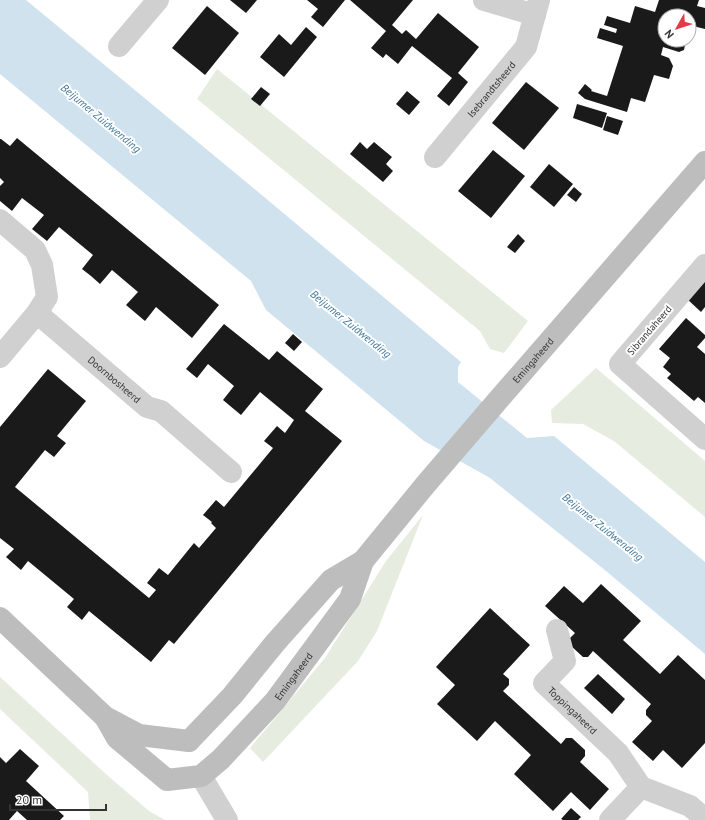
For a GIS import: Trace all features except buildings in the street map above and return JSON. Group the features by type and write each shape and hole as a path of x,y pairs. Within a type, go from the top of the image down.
{"street":[{"path":"119,46 158,0"},
{"name":"Isebrandtsheerd","path":"435,157 526,47 537,8 484,0"},
{"name":"Emingaheerd","path":"189,741 232,696 275,643 331,580 363,561 426,484 705,162"},
{"path":"0,220 35,250 42,265 47,296 37,313 0,357"},
{"name":"Sibrandaheerd","path":"705,265 620,364 705,439"},
{"name":"Doornbosheerd","path":"37,313 147,407 161,411 231,472"},
{"name":"Emingaheerd","path":"201,776 221,759 274,701 350,599 363,561"},
{"path":"0,618 106,717 139,735 189,741 201,776 227,820"},
{"name":"Toppingaheerd","path":"557,630 565,661 544,684 618,753 641,787"},
{"path":"106,717 117,738 167,780 201,776"},
{"path":"610,820 641,787 690,806 705,819"}],"shaded area":[{"path":"217,69 528,321 504,353 490,349 480,331 197,99"},
{"path":"596,368 705,461 705,517 614,441 583,424 552,423 551,410"},
{"path":"423,515 377,631 358,661 263,762 250,748 325,658 386,561"},
{"path":"0,677 108,776 149,811 165,820 90,820 88,792 0,709"}],"water":[{"name":"Beijumer Zuidwending","path":"0,0 26,0 461,362 458,367 458,382 527,438 554,436 705,562 705,654 606,571 490,478 424,441 266,310 251,281 0,74"}]}
